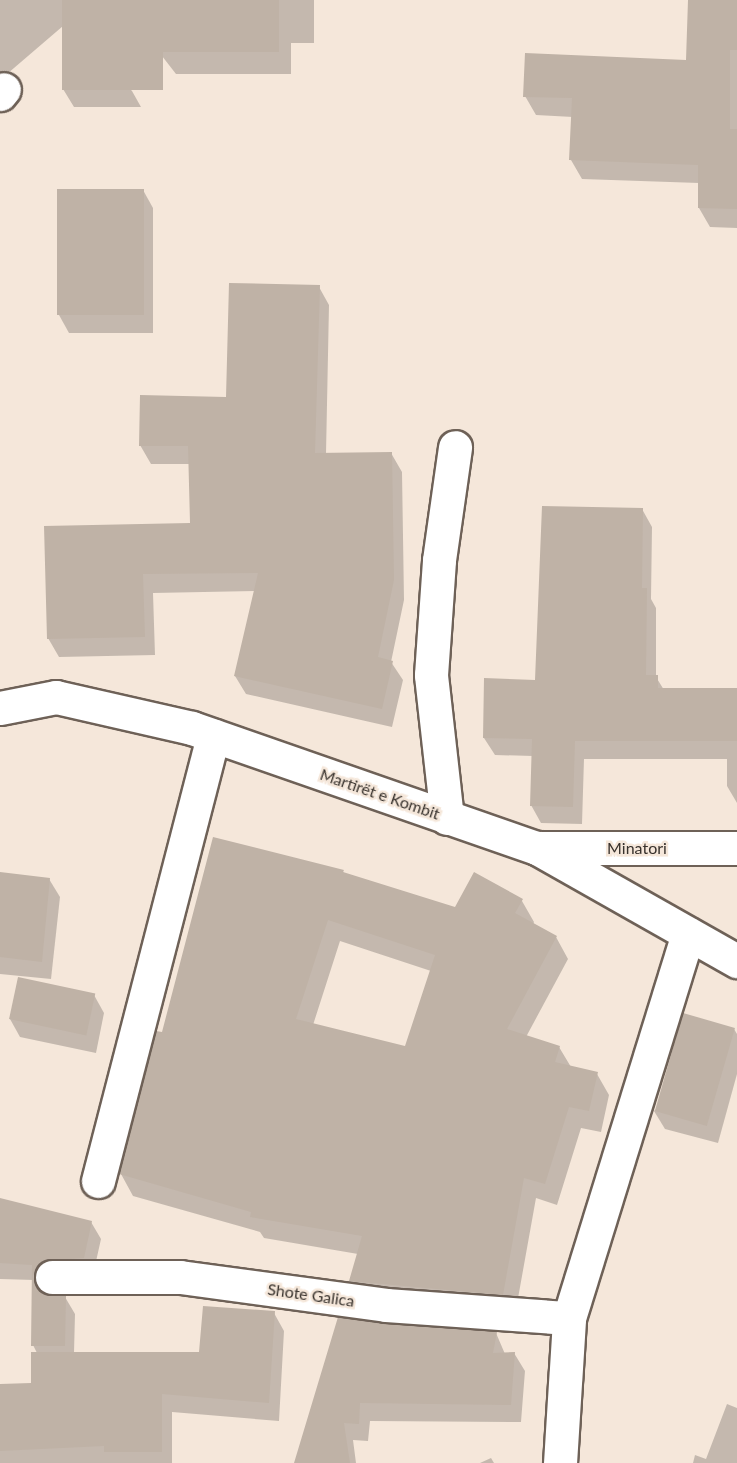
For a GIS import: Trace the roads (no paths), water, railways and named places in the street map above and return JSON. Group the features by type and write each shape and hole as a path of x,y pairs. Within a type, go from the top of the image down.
{"street":[{"path":"447,818 431,675 439,561 455,447"},
{"name":"Martirët e Kombit","path":"0,708 56,697 192,728 537,848 737,961"},
{"path":"98,1181 213,736"},
{"name":"Minatori","path":"537,848 737,848"},
{"path":"560,1463 569,1318 688,934"},
{"name":"Shote Galica","path":"52,1277 180,1277 386,1305 569,1318"}]}
